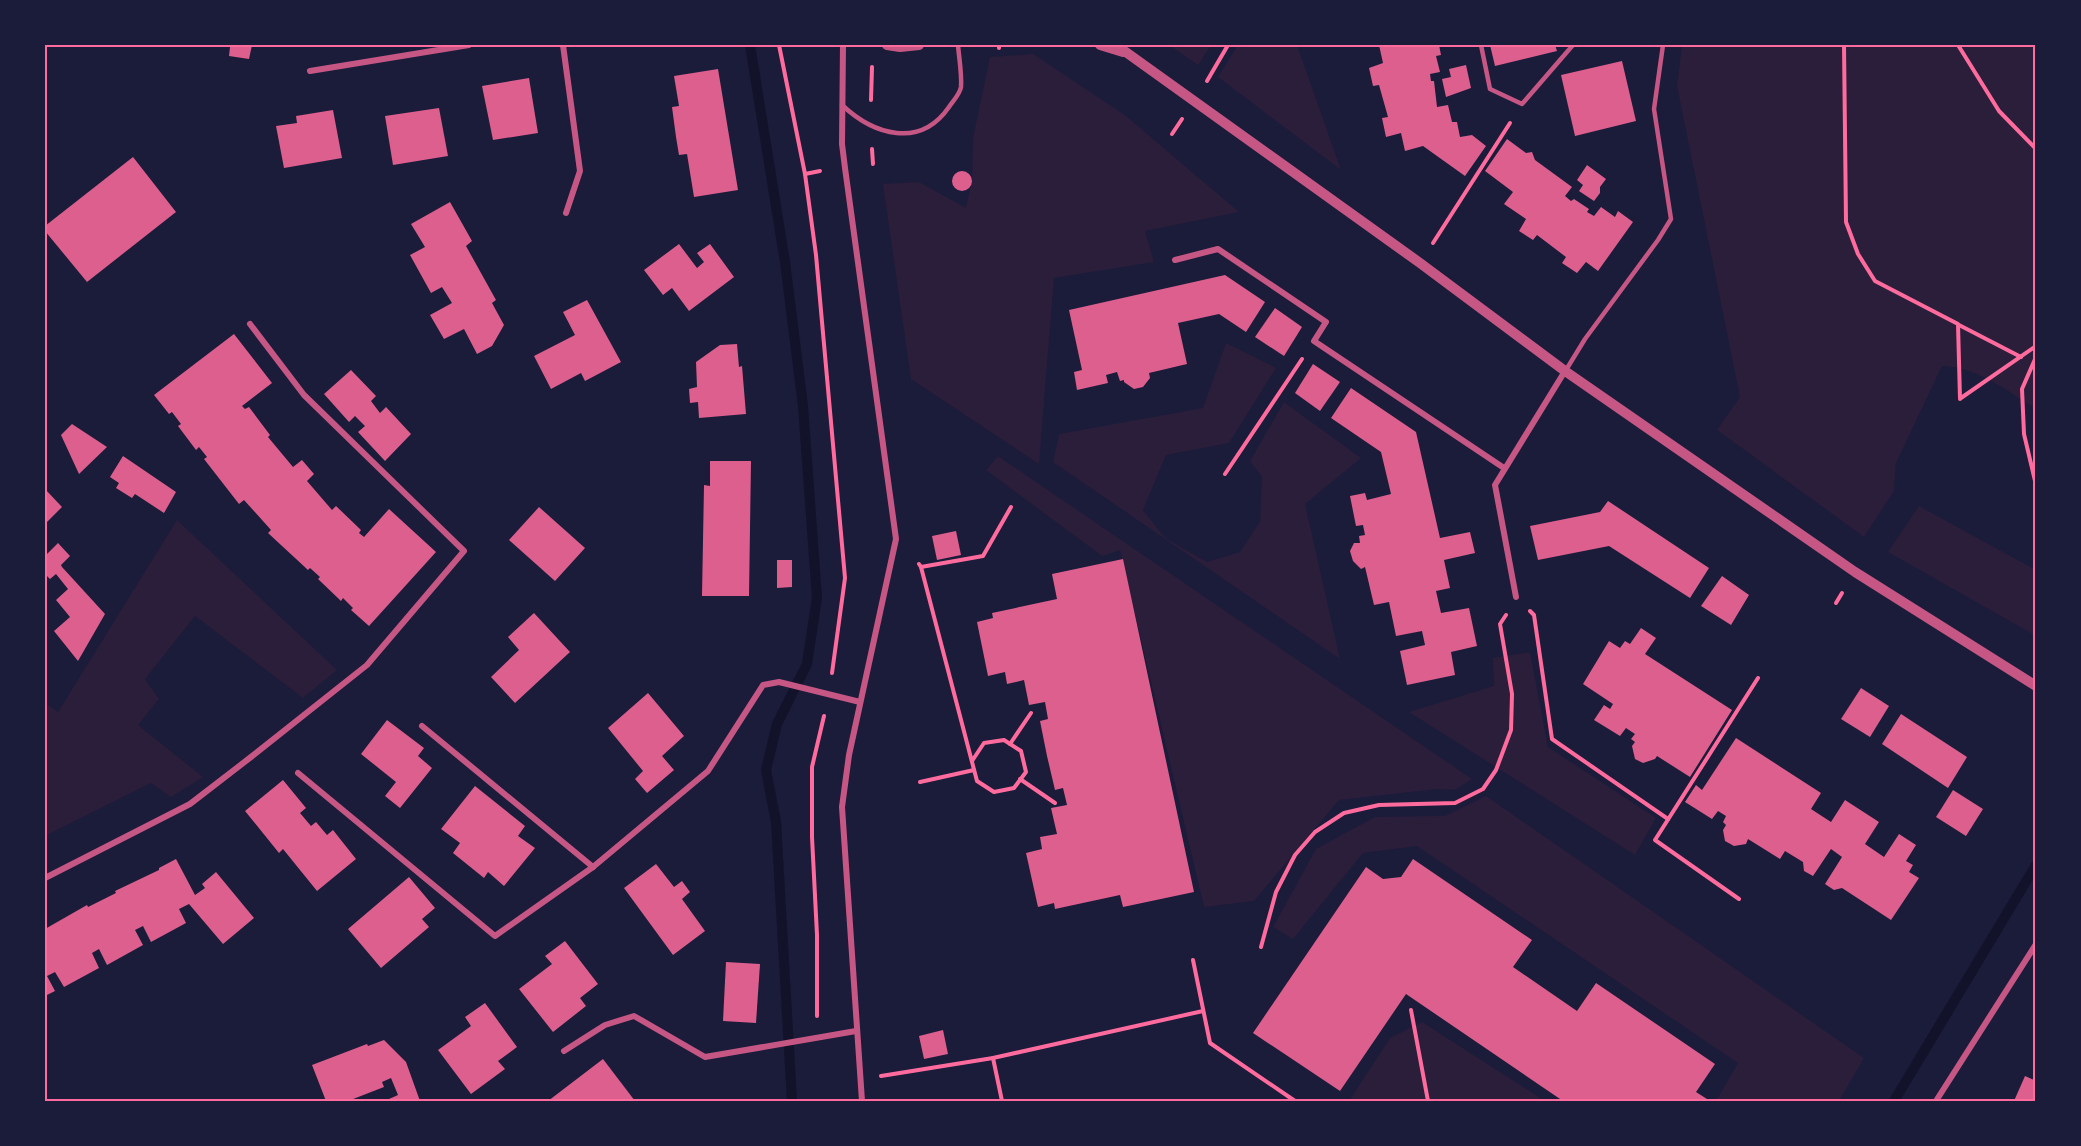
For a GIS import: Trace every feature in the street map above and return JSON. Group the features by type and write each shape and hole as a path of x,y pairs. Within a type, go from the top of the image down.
{"street":[{"path":"310,71 469,45"},
{"path":"563,45 580,171 566,213"},
{"path":"843,45 842,105 845,168 896,539 849,755 842,807 862,1101"},
{"path":"887,45 900,47 919,45"},
{"path":"1100,45 1127,54"},
{"path":"1116,45 1420,263 1565,371 1856,572 2036,686"},
{"path":"1175,260 1218,249 1326,321 1314,340 1504,468"},
{"path":"45,878 190,804 251,757 367,665 464,552 304,395 250,324"},
{"path":"1516,597 1495,485 1565,371"},
{"path":"298,773 495,936 592,867 708,771 763,685 779,682 860,702"},
{"path":"422,726 592,867"},
{"path":"1936,1101 2036,944"},
{"path":"564,1051 605,1025 634,1016 705,1057 856,1031"}],"lane":[{"path":"842,105 858,119 883,132 914,134 940,120 961,89 958,45"},
{"path":"1481,45 1490,88 1522,105 1573,45"},
{"path":"1565,371 1585,339 1671,219 1654,109 1663,45"}],"path":[{"path":"779,45 804,174 816,255 845,578 829,695 812,767 812,837 817,935 815,1038"},
{"path":"1203,89 1228,45"},
{"path":"1844,45 1846,222 1858,254 1875,281 2021,357"},
{"path":"1958,45 2000,111 2036,149"},
{"path":"1420,263 1522,105"},
{"path":"1172,134 1182,119"},
{"path":"804,174 820,171"},
{"path":"1958,324 1960,399 2036,346"},
{"path":"1226,474 1314,340"},
{"path":"2036,357 2022,389 2024,434 2036,485"},
{"path":"972,760 984,743 1004,740 1022,751 1026,772 1014,788 994,792 977,781 920,565 983,556 1011,507"},
{"path":"1261,947 1276,892 1294,855 1315,832 1344,813 1379,805 1455,803 1483,789 1496,770 1512,730 1512,694 1500,624 1516,597 1534,615 1552,739 1668,819"},
{"path":"1738,899 1654,840 1758,678"},
{"path":"1010,744 1031,713"},
{"path":"920,782 974,770"},
{"path":"1020,779 1055,803"},
{"path":"1193,960 1210,1043 1295,1101"},
{"path":"1411,1010 1428,1101"},
{"path":"861,1079 993,1058 1203,1011"},
{"path":"993,1058 1002,1101"}],"shaded area":[{"path":"1169,45 1211,45 1198,65"},
{"path":"1238,45 1297,45 1341,170 1218,77"},
{"path":"1682,45 2036,45 2036,409 1980,375 1955,367 1942,366 1896,463 1894,491 1864,537 1717,430 1740,397 1677,86"},
{"path":"1033,54 1126,116 1239,212 1145,231 1154,262 1054,278 1039,464 911,379 883,184 919,182 966,208 972,181 973,138 990,57"},
{"path":"1226,343 1276,368 1229,443 1166,455 1143,510 1165,538 1207,562 1240,552 1260,522 1262,477 1250,461 1284,402 1361,458 1305,504 1340,659 1053,462 1059,434 1203,408"},
{"path":"998,456 1472,779 1455,790 1437,789 1339,800 1254,901 1204,907 1120,550 1102,556 986,470"},
{"path":"1919,506 2036,570 2036,636 1888,552"},
{"path":"177,520 337,670 303,698 195,616 145,679 159,699 138,725 203,777 171,797 151,783 45,836 45,703 58,712"},
{"path":"1530,652 1548,747 1656,818 1635,855 1409,712 1494,686 1493,658"},
{"path":"1486,796 1864,1058 1839,1101 1716,1101 1738,1063 1417,846 1363,853 1293,939 1273,927 1316,849 1375,817 1445,816"},
{"path":"1422,1022 1545,1101 1349,1101 1390,1038"}],"building":[{"path":"224,45 252,45 249,59 229,56 230,47"},
{"path":"1379,45 1439,45 1441,55 1436,56 1440,72 1430,74 1431,81 1434,81 1437,107 1448,105 1452,122 1457,122 1460,137 1472,135 1486,146 1465,176 1423,146 1405,151 1401,133 1386,137 1382,118 1388,117 1379,85 1373,86 1369,68 1383,63"},
{"path":"1490,45 1555,45 1557,51 1495,66"},
{"path":"1622,61 1636,121 1575,136 1561,75"},
{"path":"1466,65 1471,88 1446,97 1442,79 1451,77 1449,69"},
{"path":"718,69 738,190 694,197 687,154 679,155 676,137 672,107 679,106 674,76"},
{"path":"529,78 538,133 493,140 482,86"},
{"path":"439,108 448,156 393,165 385,116"},
{"path":"333,110 342,158 284,168 276,126 297,123 296,116"},
{"path":"1507,139 1526,153 1532,152 1535,160 1572,187 1565,196 1589,209 1587,212 1594,216 1601,207 1615,217 1618,211 1633,222 1598,271 1586,262 1577,273 1562,263 1566,257 1537,235 1533,240 1519,231 1526,219 1504,204 1513,192 1485,171"},
{"path":"133,157 176,212 87,282 45,231 45,226"},
{"path":"1587,165 1606,179 1594,201 1579,191 1583,185 1577,180"},
{"path":"962,171 969,174 972,181 969,188 962,191 955,188 952,181 955,174"},
{"path":"450,202 472,241 466,246 496,300 492,303 504,325 492,346 477,354 464,329 444,339 430,315 452,303 442,287 431,293 410,255 425,247 411,224"},
{"path":"679,244 697,268 704,262 697,253 710,244 734,277 689,311 672,288 663,295 644,270"},
{"path":"1225,275 1265,302 1246,332 1219,314 1178,323 1187,364 1149,373 1150,378 1143,387 1134,389 1124,380 1120,381 1117,372 1106,375 1108,383 1077,390 1074,372 1082,370 1069,310"},
{"path":"587,300 621,362 585,381 581,373 551,389 534,356 575,335 563,312"},
{"path":"1275,308 1302,327 1284,356 1255,337"},
{"path":"234,334 272,383 242,406 245,409 249,407 270,435 268,437 293,467 302,460 314,474 307,481 332,510 336,506 361,530 359,533 364,537 389,509 436,552 369,626 351,610 353,608 343,598 341,601 318,579 320,577 310,568 308,570 268,533 271,530 244,500 239,504 204,459 207,457 199,447 196,450 178,426 181,424 172,412 169,414 154,395"},
{"path":"737,344 739,367 742,366 746,414 699,418 698,402 690,403 689,389 697,387 696,362 720,345"},
{"path":"1313,364 1340,382 1320,411 1295,393"},
{"path":"351,370 376,396 371,401 380,413 386,407 411,434 385,461 358,432 365,426 355,416 349,422 324,394"},
{"path":"1351,388 1416,432 1440,538 1470,532 1475,553 1444,560 1450,588 1436,591 1441,613 1469,608 1477,646 1451,652 1455,675 1407,685 1400,651 1425,645 1422,631 1396,636 1389,602 1374,605 1365,567 1361,569 1353,561 1350,551 1354,543 1360,543 1359,536 1365,535 1363,525 1356,526 1350,496 1365,493 1367,500 1391,494 1381,452 1331,418"},
{"path":"72,424 107,447 79,474 61,435"},
{"path":"123,456 176,492 164,513 135,494 132,498 116,488 119,483 110,477"},
{"path":"710,461 751,461 749,596 702,596 704,485 710,486"},
{"path":"45,489 62,507 45,524"},
{"path":"1608,501 1709,568 1690,598 1609,546 1538,560 1530,526 1600,512"},
{"path":"539,507 585,548 555,581 509,540"},
{"path":"956,531 961,555 937,560 932,536"},
{"path":"58,543 70,556 61,565 62,567 105,614 78,661 54,631 70,617 56,600 68,589 56,574 50,579 45,574 45,556"},
{"path":"1123,559 1194,892 1123,907 1120,895 1055,909 1054,903 1038,907 1026,853 1042,849 1040,837 1057,834 1051,808 1067,805 1063,788 1055,790 1047,756 1040,721 1048,719 1045,702 1029,705 1024,680 1007,684 1005,672 988,676 977,622 993,618 992,613 1057,599 1052,574"},
{"path":"777,560 792,560 792,587 777,588"},
{"path":"1722,576 1749,595 1731,625 1701,606"},
{"path":"534,613 570,652 515,703 491,677 519,650 508,637"},
{"path":"1641,628 1656,638 1645,654 1732,710 1690,777 1657,756 1643,763 1635,759 1632,746 1635,742 1631,739 1635,734 1626,728 1620,736 1594,720 1604,705 1610,709 1613,704 1583,684 1609,641 1620,648 1625,641 1630,644"},
{"path":"1861,688 1889,706 1870,737 1841,719"},
{"path":"648,693 684,736 662,756 674,770 647,793 635,779 643,771 608,728"},
{"path":"1901,714 1967,757 1948,788 1882,744"},
{"path":"387,720 424,748 418,756 432,768 400,808 385,796 396,782 361,754"},
{"path":"1736,738 1821,793 1811,809 1831,822 1845,800 1879,822 1865,844 1884,857 1899,834 1916,845 1906,861 1913,865 1909,872 1919,878 1891,920 1842,888 1834,890 1825,884 1842,857 1831,849 1813,876 1804,871 1803,862 1785,851 1780,859 1748,839 1746,844 1734,846 1725,841 1723,830 1726,825 1723,822 1726,816 1718,811 1712,819 1685,802 1696,785 1702,790"},
{"path":"283,780 306,808 300,813 311,826 316,822 327,835 333,830 356,859 317,891 283,849 279,853 245,811"},
{"path":"475,786 525,826 518,836 535,848 504,886 488,872 484,878 453,853 460,843 441,829"},
{"path":"1953,790 1983,809 1966,836 1936,817"},
{"path":"176,859 195,895 205,888 202,884 216,872 254,918 223,944 189,904 179,909 186,923 151,942 143,926 135,930 143,945 107,965 99,949 92,953 99,968 64,987 55,972 47,976 55,991 45,996 45,929"},
{"path":"1413,859 1532,940 1513,967 1577,1011 1596,983 1715,1064 1696,1092 1707,1099 1706,1101 1563,1101 1406,994 1340,1091 1253,1033 1366,867 1383,879 1401,877"},
{"path":"656,864 674,887 682,881 690,892 682,899 705,931 673,955 624,888"},
{"path":"409,877 435,908 422,919 429,927 381,968 348,929"},
{"path":"565,941 598,984 580,998 586,1006 553,1032 519,989 552,964 545,956"},
{"path":"726,962 760,964 756,1023 723,1021"},
{"path":"485,1003 517,1047 498,1061 505,1069 471,1094 438,1050 471,1026 465,1017"},
{"path":"943,1030 948,1054 924,1059 919,1036"},
{"path":"384,1040 406,1062 420,1101 390,1101 389,1099 398,1095 391,1078 382,1082 384,1087 348,1101 326,1101 312,1065"},
{"path":"603,1059 635,1101 548,1101"},
{"path":"2025,1076 2036,1081 2036,1101 2014,1101"}],"waterway":[{"path":"750,45 785,262 803,406 817,598 807,664 777,724 766,770 776,822 792,1101"},
{"path":"1894,1101 2036,865"}]}
